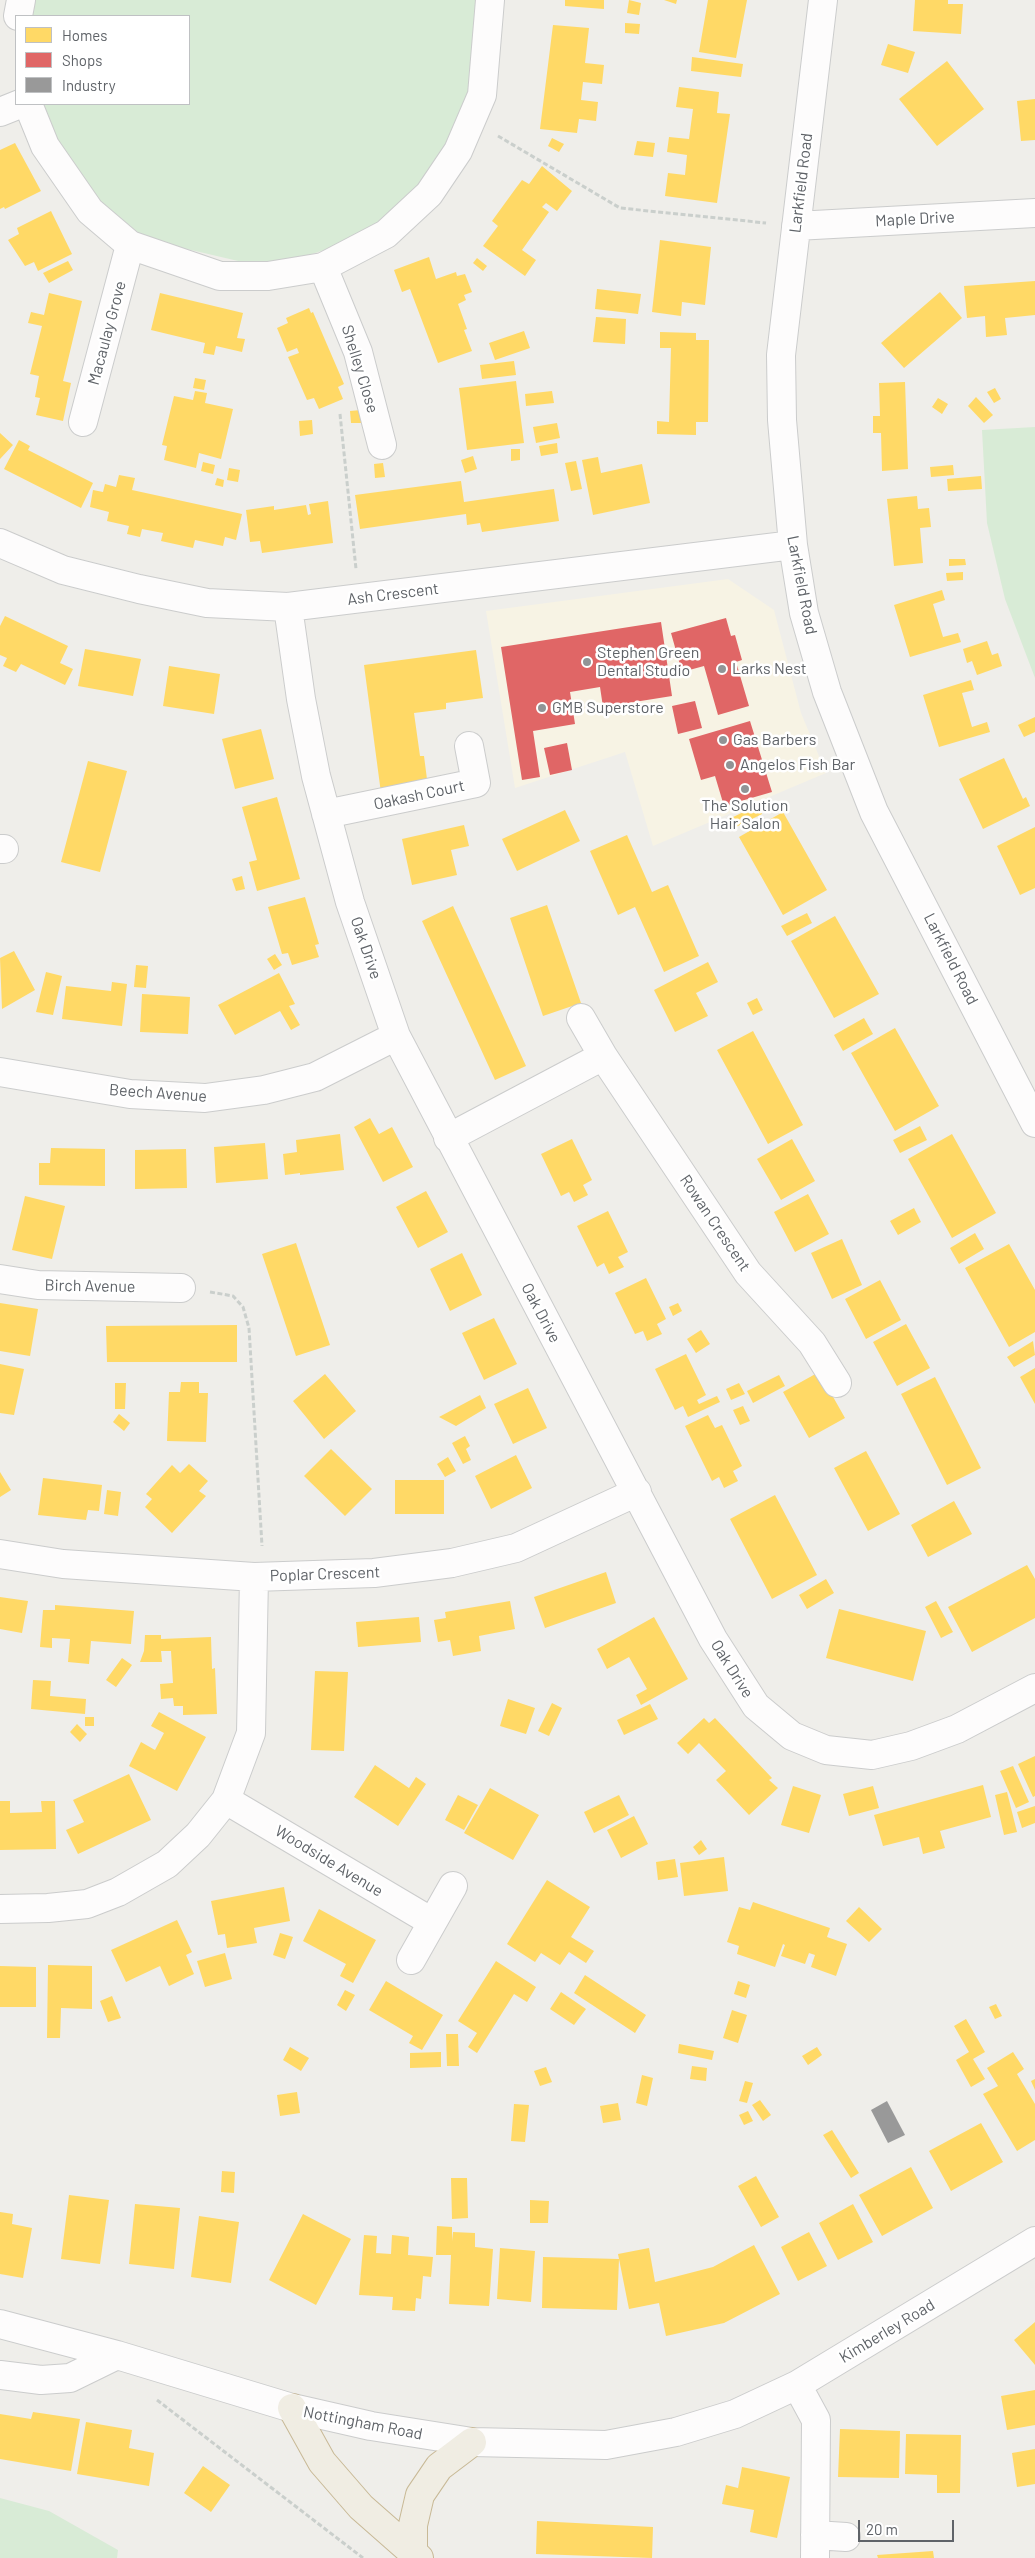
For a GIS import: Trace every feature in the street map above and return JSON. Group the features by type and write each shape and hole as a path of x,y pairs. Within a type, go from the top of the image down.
{"highway":[{"path":"292,2408 322,2462 361,2507 416,2555"},
{"path":"416,2555 413,2525 420,2495 439,2467 472,2442"}],"street":[{"path":"18,15 20,0"},
{"path":"28,105 45,146 90,211 130,245 220,276 268,276 323,267 386,234 429,194 458,151 482,95 490,0"},
{"name":"Larkfield Road","path":"823,0 781,355 782,420 793,545 807,622 827,692 874,812 1035,1123"},
{"path":"0,112 18,105"},
{"name":"Maple Drive","path":"796,226 1035,213"},
{"name":"Macaulay Grove","path":"84,422 130,245"},
{"name":"Shelley Close","path":"323,267 358,352 382,445"},
{"name":"Ash Crescent","path":"0,543 63,570 139,589 207,603 288,607 793,545"},
{"name":"Oak Drive","path":"288,607 301,699 316,776 350,902 396,1036 713,1639 756,1706 792,1736 826,1750 872,1755 911,1746 957,1729 1035,1688"},
{"name":"Oakash Court","path":"326,814 476,782 469,746"},
{"name":"Rowan Crescent","path":"581,1018 603,1056 748,1274 812,1343 837,1383"},
{"name":"Beech Avenue","path":"0,1072 130,1094 205,1098 264,1090 315,1077 396,1036"},
{"path":"448,1138 603,1056"},
{"name":"Birch Avenue","path":"0,1279 38,1285 181,1288"},
{"name":"Poplar Crescent","path":"0,1554 63,1564 259,1577 374,1573 452,1564 516,1548 637,1492"},
{"path":"0,1909 48,1908 87,1904 118,1892 168,1864 198,1835 226,1800 251,1733 259,1577"},
{"name":"Woodside Avenue","path":"226,1800 432,1922"},
{"path":"410,1960 453,1886"},
{"name":"Kimberley Road","path":"735,2414 797,2385 1035,2241"},
{"name":"Nottingham Road","path":"0,2324 117,2355 292,2408 371,2426 472,2442 606,2445 676,2432 735,2414"},
{"path":"0,2374 41,2380 70,2378 117,2355"},
{"path":"797,2385 816,2420 815,2547 846,2537"}],"path":[{"path":"472,120 620,208 796,226"},
{"path":"359,598 339,407 369,395"},
{"path":"181,1288 233,1296 243,1307 249,1328 259,1577"},
{"path":"155,2398 363,2558"}],"shaded area":[{"path":"728,579 774,610 801,713 826,773 653,846 625,752 515,788 486,611"}],"green space":[{"path":"32,0 479,0 474,80 449,147 401,208 342,244 297,259 251,264 174,246 140,234 98,199 66,162 41,105 190,105 190,15 30,15"},
{"path":"1035,427 1035,678 1005,599 987,523 982,430"},
{"path":"0,2498 49,2511 118,2550 117,2558 0,2558"}],"building: Homes":[{"path":"565,0 604,0 604,9 565,6"},
{"path":"629,0 641,3 639,15 627,13"},
{"path":"664,0 677,0 676,4"},
{"path":"708,0 747,0 736,58 699,52"},
{"path":"915,0 948,0 948,4 963,4 961,34 913,31"},
{"path":"625,23 640,24 639,34 625,33"},
{"path":"553,25 589,28 585,63 604,65 602,84 583,82 581,100 598,102 596,121 579,119 577,133 540,129"},
{"path":"888,44 915,52 908,73 881,65"},
{"path":"692,57 743,64 741,77 691,71"},
{"path":"947,61 984,109 937,146 899,99"},
{"path":"679,87 719,92 717,113 730,114 717,203 665,196 668,173 685,175 687,155 667,152 669,137 689,139 693,109 676,107"},
{"path":"1035,99 1035,140 1021,141 1017,101"},
{"path":"552,138 564,144 559,152 548,146"},
{"path":"637,141 655,143 653,157 634,155"},
{"path":"15,143 41,191 5,209 4,207 0,209 0,150"},
{"path":"542,166 572,191 557,211 546,203 542,207 549,212 522,250 536,260 525,276 483,246 498,226 492,221 516,188 522,180 529,184"},
{"path":"51,211 72,254 38,271 34,262 25,266 8,240 19,234 17,228"},
{"path":"660,240 711,247 705,305 682,302 681,316 652,312"},
{"path":"429,257 436,279 456,272 457,276 465,274 472,292 464,295 466,300 458,304 467,329 464,330 472,351 438,363 410,289 402,292 394,270"},
{"path":"477,258 487,266 483,271 473,263"},
{"path":"68,261 73,270 49,283 43,273"},
{"path":"1035,281 1035,315 1005,318 1007,335 986,337 985,316 967,318 964,286"},
{"path":"597,289 641,294 638,314 595,309"},
{"path":"940,292 962,318 904,368 881,343"},
{"path":"49,293 82,301 63,381 71,383 63,421 36,415 40,398 35,397 39,376 30,374 42,326 28,323 31,312 44,315"},
{"path":"160,293 243,313 237,338 245,339 242,352 216,346 214,355 203,353 205,343 151,330"},
{"path":"309,308 311,313 313,312 344,384 338,387 343,399 319,409 314,398 307,400 288,357 299,353 297,348 287,352 277,328 288,323 286,318"},
{"path":"596,317 626,319 625,344 593,342"},
{"path":"524,331 530,348 495,360 489,343"},
{"path":"660,332 696,333 696,340 709,340 708,422 696,422 696,435 657,434 657,421 669,422 671,348 660,348"},
{"path":"514,361 516,375 482,379 480,365"},
{"path":"195,378 206,380 204,390 193,388"},
{"path":"516,381 524,443 467,450 459,388"},
{"path":"905,382 908,469 882,471 881,433 873,433 873,416 880,416 879,383"},
{"path":"995,388 1001,399 994,403 987,392"},
{"path":"195,391 207,393 205,403 233,409 221,459 199,453 196,468 164,460 167,446 162,445 174,396 193,400"},
{"path":"552,391 554,403 526,406 525,394"},
{"path":"976,397 993,415 984,423 968,406"},
{"path":"938,398 948,404 942,414 932,407"},
{"path":"361,410 362,423 351,423 350,411"},
{"path":"312,420 313,434 300,436 299,421"},
{"path":"557,423 560,438 536,443 533,427"},
{"path":"0,433 13,445 0,459"},
{"path":"19,440 30,446 28,450 93,483 81,508 4,469"},
{"path":"557,443 558,453 541,456 539,446"},
{"path":"511,449 520,449 520,460 511,461"},
{"path":"473,456 477,469 465,473 461,460"},
{"path":"598,457 601,473 642,464 650,503 593,515 582,460"},
{"path":"576,461 582,489 571,491 565,463"},
{"path":"203,462 215,465 213,474 201,471"},
{"path":"383,463 385,477 375,478 374,464"},
{"path":"953,465 954,475 931,477 930,467"},
{"path":"229,468 240,470 238,482 227,480"},
{"path":"119,475 135,478 132,490 242,514 236,540 225,537 223,546 195,540 193,548 161,541 163,533 142,529 140,537 127,534 129,526 107,521 109,512 90,507 93,490 103,492 105,484 116,487"},
{"path":"981,476 982,489 948,491 947,479"},
{"path":"217,478 224,480 223,487 215,485"},
{"path":"461,481 464,502 554,489 559,521 482,532 480,523 467,525 466,514 360,529 355,495"},
{"path":"917,496 918,509 929,508 931,527 920,528 923,563 894,566 887,499"},
{"path":"328,501 333,543 262,553 260,541 250,542 246,510 274,506 274,510 306,505 308,515 311,514 309,504"},
{"path":"949,559 965,559 966,565 949,566"},
{"path":"963,572 963,580 947,581 946,573"},
{"path":"942,590 945,600 933,604 943,637 958,633 961,642 910,657 894,605"},
{"path":"5,616 68,646 60,663 73,669 65,685 21,664 16,672 3,666 7,658 0,655 0,626"},
{"path":"987,641 992,655 998,653 1002,666 977,675 972,661 967,663 963,649"},
{"path":"85,649 141,659 133,696 78,686"},
{"path":"476,650 483,698 446,703 446,709 414,713 420,756 424,756 428,787 381,793 364,665"},
{"path":"169,666 220,674 214,714 163,706"},
{"path":"971,680 974,690 962,693 972,727 987,722 990,732 939,747 923,695"},
{"path":"1035,717 1035,732 1024,737 1018,725"},
{"path":"261,729 274,779 235,789 222,739"},
{"path":"1004,758 1023,799 1026,797 1030,806 983,829 959,779"},
{"path":"88,761 127,771 100,872 61,862"},
{"path":"277,797 300,879 257,891 249,862 257,860 242,807"},
{"path":"758,805 762,814 734,828 729,819"},
{"path":"565,810 580,841 517,871 502,839"},
{"path":"783,812 827,890 783,915 739,837"},
{"path":"464,825 469,846 451,850 457,875 412,885 402,839"},
{"path":"1035,827 1035,888 1020,895 997,846"},
{"path":"627,835 652,892 668,885 699,956 664,972 635,907 618,915 590,851"},
{"path":"242,876 245,889 236,891 232,879"},
{"path":"305,897 319,944 315,945 319,957 292,965 288,953 282,954 268,907"},
{"path":"547,905 581,1003 543,1016 510,918"},
{"path":"453,906 526,1066 495,1080 422,921"},
{"path":"807,913 812,923 787,936 781,926"},
{"path":"835,916 879,994 834,1018 791,941"},
{"path":"14,951 35,990 2,1009 0,958"},
{"path":"275,954 282,965 274,970 267,959"},
{"path":"708,962 718,982 696,993 708,1016 675,1032 654,990"},
{"path":"136,965 148,966 146,988 134,987"},
{"path":"46,972 62,976 53,1015 36,1012"},
{"path":"279,973 295,1004 289,1006 300,1025 291,1030 280,1011 235,1035 218,1005"},
{"path":"112,982 127,984 122,1026 62,1019 66,986 111,991"},
{"path":"142,994 190,997 188,1034 140,1032"},
{"path":"757,998 763,1010 753,1015 747,1003"},
{"path":"864,1018 873,1034 843,1051 834,1035"},
{"path":"895,1028 939,1106 895,1131 851,1053"},
{"path":"753,1031 803,1125 768,1144 717,1050"},
{"path":"370,1118 379,1134 392,1127 413,1167 383,1182 354,1127"},
{"path":"920,1126 927,1140 900,1153 893,1140"},
{"path":"340,1134 344,1170 285,1175 283,1154 297,1152 296,1140"},
{"path":"952,1134 996,1213 952,1238 908,1159"},
{"path":"572,1139 592,1180 583,1185 588,1195 574,1202 569,1192 561,1196 541,1154"},
{"path":"792,1139 815,1181 781,1200 757,1159"},
{"path":"265,1143 268,1179 216,1183 214,1147"},
{"path":"51,1148 105,1149 105,1186 39,1185 39,1163 50,1163"},
{"path":"186,1149 187,1188 135,1189 135,1150"},
{"path":"426,1191 448,1232 418,1248 396,1207"},
{"path":"808,1194 829,1234 795,1252 774,1212"},
{"path":"25,1196 65,1206 52,1259 12,1250"},
{"path":"914,1208 921,1222 898,1235 890,1221"},
{"path":"608,1211 628,1252 618,1257 624,1267 609,1274 604,1263 597,1267 577,1226"},
{"path":"975,1233 984,1249 959,1264 950,1248"},
{"path":"842,1239 862,1285 832,1299 811,1253"},
{"path":"296,1243 330,1345 296,1356 262,1254"},
{"path":"1009,1244 1035,1290 1035,1332 1009,1347 965,1268"},
{"path":"462,1253 482,1295 450,1311 430,1269"},
{"path":"646,1278 666,1319 657,1324 662,1334 647,1341 643,1331 635,1334 615,1293"},
{"path":"880,1280 901,1320 866,1339 845,1299"},
{"path":"0,1303 38,1309 30,1356 0,1351"},
{"path":"678,1303 682,1311 673,1316 669,1307"},
{"path":"494,1318 517,1364 484,1380 462,1333"},
{"path":"906,1324 930,1368 897,1386 873,1342"},
{"path":"237,1325 237,1362 107,1362 106,1326"},
{"path":"701,1330 710,1344 696,1353 687,1339"},
{"path":"1033,1341 1035,1355 1014,1367 1007,1357"},
{"path":"686,1354 706,1395 697,1400 699,1404 717,1396 720,1402 688,1417 683,1406 675,1410 655,1369"},
{"path":"0,1364 24,1369 14,1415 0,1413"},
{"path":"1035,1368 1035,1404 1020,1377"},
{"path":"819,1372 845,1418 809,1438 783,1392"},
{"path":"325,1374 356,1411 324,1439 293,1401"},
{"path":"779,1375 785,1386 753,1403 747,1391"},
{"path":"935,1377 981,1468 947,1485 901,1394"},
{"path":"181,1382 199,1382 199,1393 208,1393 206,1442 167,1441 169,1392 180,1392"},
{"path":"115,1383 126,1383 125,1409 115,1409"},
{"path":"739,1383 745,1394 731,1400 726,1389"},
{"path":"528,1388 547,1428 513,1444 494,1404"},
{"path":"480,1395 486,1408 456,1426 439,1417"},
{"path":"743,1406 750,1421 740,1425 733,1410"},
{"path":"119,1414 130,1423 124,1431 113,1422"},
{"path":"708,1415 715,1428 722,1425 742,1466 733,1471 738,1481 724,1488 719,1477 712,1481 685,1426"},
{"path":"465,1436 470,1446 466,1449 471,1460 463,1464 452,1443"},
{"path":"331,1449 372,1489 345,1516 304,1476"},
{"path":"866,1451 900,1514 868,1531 834,1468"},
{"path":"516,1455 532,1488 491,1509 475,1476"},
{"path":"448,1457 456,1471 445,1477 437,1464"},
{"path":"189,1464 208,1481 199,1491 206,1496 172,1533 145,1507 152,1499 146,1494 172,1465 180,1473"},
{"path":"0,1472 11,1490 0,1497"},
{"path":"43,1478 102,1485 99,1511 88,1510 86,1520 38,1515"},
{"path":"395,1480 444,1480 444,1514 395,1514"},
{"path":"107,1490 121,1492 118,1516 104,1514"},
{"path":"775,1495 817,1575 772,1599 730,1519"},
{"path":"954,1501 972,1534 928,1557 911,1525"},
{"path":"1027,1565 1035,1579 1035,1618 972,1652 948,1607"},
{"path":"606,1572 616,1603 545,1628 534,1597"},
{"path":"826,1579 834,1593 807,1609 799,1595"},
{"path":"0,1597 28,1601 22,1633 0,1629"},
{"path":"510,1601 515,1629 479,1636 481,1651 453,1656 450,1640 438,1642 434,1620 446,1618 445,1612"},
{"path":"936,1601 953,1632 941,1638 925,1607"},
{"path":"55,1605 134,1611 131,1644 91,1641 89,1664 68,1662 70,1639 52,1638 52,1648 40,1647 43,1610 55,1610"},
{"path":"839,1609 926,1631 913,1681 826,1658"},
{"path":"419,1617 421,1642 358,1647 356,1622"},
{"path":"654,1617 688,1679 641,1705 636,1695 647,1689 629,1657 607,1669 597,1649"},
{"path":"145,1635 161,1635 161,1639 211,1637 212,1669 215,1668 217,1714 183,1715 183,1706 174,1706 173,1698 161,1699 160,1684 173,1683 171,1651 161,1651 162,1662 140,1662 144,1651"},
{"path":"122,1658 132,1665 116,1687 106,1680"},
{"path":"315,1671 348,1672 344,1751 311,1750"},
{"path":"33,1680 51,1681 50,1696 86,1699 85,1714 31,1709"},
{"path":"508,1699 535,1708 526,1734 500,1726"},
{"path":"552,1703 562,1708 549,1736 538,1731"},
{"path":"650,1704 658,1719 624,1735 617,1720"},
{"path":"159,1712 206,1737 177,1791 129,1766 141,1742 155,1750 164,1733 151,1726"},
{"path":"85,1717 94,1717 94,1726 85,1726"},
{"path":"704,1718 709,1723 715,1718 772,1778 769,1780 778,1788 749,1815 716,1780 726,1771 699,1743 688,1754 677,1743"},
{"path":"77,1724 87,1734 80,1742 70,1732"},
{"path":"1035,1756 1035,1796 1033,1797 1018,1764"},
{"path":"375,1765 409,1788 416,1777 426,1784 398,1826 354,1797"},
{"path":"1013,1766 1029,1802 1016,1808 1000,1771"},
{"path":"129,1774 151,1820 78,1854 66,1830 84,1822 73,1800"},
{"path":"983,1785 991,1817 940,1831 945,1848 923,1854 919,1837 883,1846 874,1815"},
{"path":"793,1786 821,1795 809,1833 781,1825"},
{"path":"873,1786 879,1808 849,1816 843,1794"},
{"path":"490,1788 539,1815 513,1860 464,1833"},
{"path":"1007,1792 1017,1832 1004,1835 995,1795"},
{"path":"458,1795 478,1805 464,1830 445,1820"},
{"path":"619,1795 629,1815 594,1833 584,1812"},
{"path":"0,1801 10,1801 10,1813 42,1812 41,1801 55,1801 56,1849 0,1850"},
{"path":"1035,1806 1035,1823 1022,1828 1017,1812"},
{"path":"634,1816 648,1844 621,1858 607,1830"},
{"path":"701,1840 707,1849 699,1855 693,1847"},
{"path":"724,1857 728,1891 684,1896 680,1863"},
{"path":"675,1859 678,1877 658,1880 656,1862"},
{"path":"547,1880 590,1907 571,1937 594,1951 586,1963 569,1952 560,1965 541,1953 535,1962 507,1944"},
{"path":"284,1887 290,1921 254,1928 257,1943 227,1948 225,1934 218,1935 211,1901"},
{"path":"753,1902 830,1928 827,1937 847,1944 836,1976 811,1967 815,1955 809,1953 805,1964 781,1956 785,1945 783,1944 775,1967 737,1954 739,1946 727,1942 739,1907 750,1910"},
{"path":"859,1907 882,1929 869,1942 846,1921"},
{"path":"319,1909 376,1940 353,1983 340,1976 346,1964 303,1941"},
{"path":"177,1920 192,1952 186,1955 194,1974 169,1986 160,1966 126,1982 111,1950"},
{"path":"280,1933 293,1937 285,1959 273,1955"},
{"path":"225,1953 232,1979 205,1987 197,1961"},
{"path":"496,1961 536,1987 527,2002 514,1994 477,2053 468,2047 477,2033 458,2021"},
{"path":"48,1965 92,1966 92,2009 61,2008 60,2038 47,2038"},
{"path":"0,1966 36,1967 36,2007 0,2007"},
{"path":"585,1975 646,2015 635,2033 574,1993"},
{"path":"386,1981 443,2015 422,2050 409,2043 413,2036 369,2010"},
{"path":"738,1981 750,1985 746,1998 734,1994"},
{"path":"345,1990 355,1995 346,2011 337,2005"},
{"path":"561,1992 586,2009 574,2025 550,2009"},
{"path":"112,1996 121,2018 108,2022 100,2001"},
{"path":"996,2004 1002,2016 995,2019 989,2007"},
{"path":"732,2010 747,2015 738,2043 723,2038"},
{"path":"966,2019 985,2052 973,2059 985,2079 971,2087 956,2060 969,2052 954,2026"},
{"path":"446,2034 458,2034 459,2066 447,2066"},
{"path":"679,2044 714,2051 712,2060 678,2053"},
{"path":"290,2047 309,2058 301,2071 283,2060"},
{"path":"817,2047 822,2055 808,2065 802,2056"},
{"path":"441,2052 441,2067 410,2068 410,2053"},
{"path":"1013,2052 1024,2069 1017,2074 1035,2104 1035,2140 1017,2151 983,2094 998,2086 987,2068"},
{"path":"692,2066 707,2068 706,2081 690,2079"},
{"path":"546,2067 552,2082 540,2086 534,2071"},
{"path":"642,2075 653,2078 647,2106 636,2103"},
{"path":"1035,2079 1035,2090 1031,2081"},
{"path":"745,2081 753,2083 747,2103 739,2101"},
{"path":"297,2092 300,2113 280,2116 277,2095"},
{"path":"760,2100 771,2115 763,2121 752,2105"},
{"path":"618,2103 621,2120 603,2123 600,2106"},
{"path":"514,2104 529,2105 525,2142 511,2141"},
{"path":"748,2111 753,2121 744,2125 739,2115"},
{"path":"981,2123 1003,2162 951,2191 929,2151"},
{"path":"832,2130 859,2173 851,2178 823,2135"},
{"path":"911,2167 933,2208 882,2236 859,2195"},
{"path":"222,2171 235,2172 234,2193 221,2192"},
{"path":"756,2176 779,2217 761,2227 738,2186"},
{"path":"451,2178 467,2178 468,2218 452,2219"},
{"path":"69,2195 109,2200 100,2264 61,2259"},
{"path":"530,2200 549,2201 548,2223 530,2223"},
{"path":"135,2204 180,2208 174,2269 129,2264"},
{"path":"853,2204 873,2242 838,2260 819,2223"},
{"path":"0,2212 13,2214 12,2224 32,2228 23,2278 0,2274"},
{"path":"303,2214 351,2239 316,2305 269,2280"},
{"path":"199,2216 239,2222 231,2283 191,2277"},
{"path":"437,2226 452,2227 452,2241 453,2232 475,2233 475,2247 493,2249 489,2306 449,2304 451,2255 436,2255"},
{"path":"809,2232 827,2266 798,2281 781,2247"},
{"path":"364,2235 377,2236 376,2253 391,2254 392,2235 409,2237 408,2255 433,2257 431,2277 423,2276 421,2299 416,2298 415,2311 392,2310 393,2297 359,2295"},
{"path":"754,2245 780,2294 724,2323 666,2336 659,2303 629,2309 618,2254 649,2248 655,2282 713,2267"},
{"path":"500,2248 535,2251 531,2302 497,2299"},
{"path":"543,2257 619,2259 617,2310 542,2308"},
{"path":"1035,2322 1035,2365 1014,2340"},
{"path":"1035,2390 1035,2425 1007,2430 1001,2396"},
{"path":"33,2412 80,2419 71,2471 0,2459 0,2414 31,2419"},
{"path":"86,2422 132,2430 129,2448 154,2453 149,2486 77,2474"},
{"path":"840,2429 900,2431 899,2478 838,2477"},
{"path":"906,2434 961,2435 960,2493 937,2493 937,2475 905,2474"},
{"path":"1035,2449 1035,2484 1017,2487 1012,2453"},
{"path":"203,2466 230,2485 211,2512 184,2493"},
{"path":"742,2467 790,2477 777,2538 750,2532 754,2510 722,2504 726,2485 738,2488"},
{"path":"537,2521 653,2527 652,2558 536,2554"},
{"path":"933,2551 934,2558 878,2558 877,2555"}],"building: Shops":[{"name":"Larks Nest","path":"726,618 731,636 735,635 742,660 736,662 749,706 718,715 704,666 682,672 671,633"},
{"path":"661,622 672,696 603,707 600,687 570,692 575,724 533,731 540,777 522,780 501,647"},
{"path":"695,701 702,728 678,734 672,706"},
{"path":"750,721 772,792 724,806 715,776 701,780 689,739"},
{"path":"567,743 572,770 550,775 544,748"}],"building: Industry":[{"path":"887,2101 905,2135 888,2143 871,2110"}],"place":[{"name":"Stephen Green Dental Studio","path":"587,662"},
{"name":"Larks Nest","path":"722,669"},
{"name":"GMB Superstore","path":"542,708"},
{"name":"Gas Barbers","path":"723,740"},
{"name":"Angelos Fish Bar","path":"730,765"},
{"name":"The Solution Hair Salon","path":"745,789"}]}
